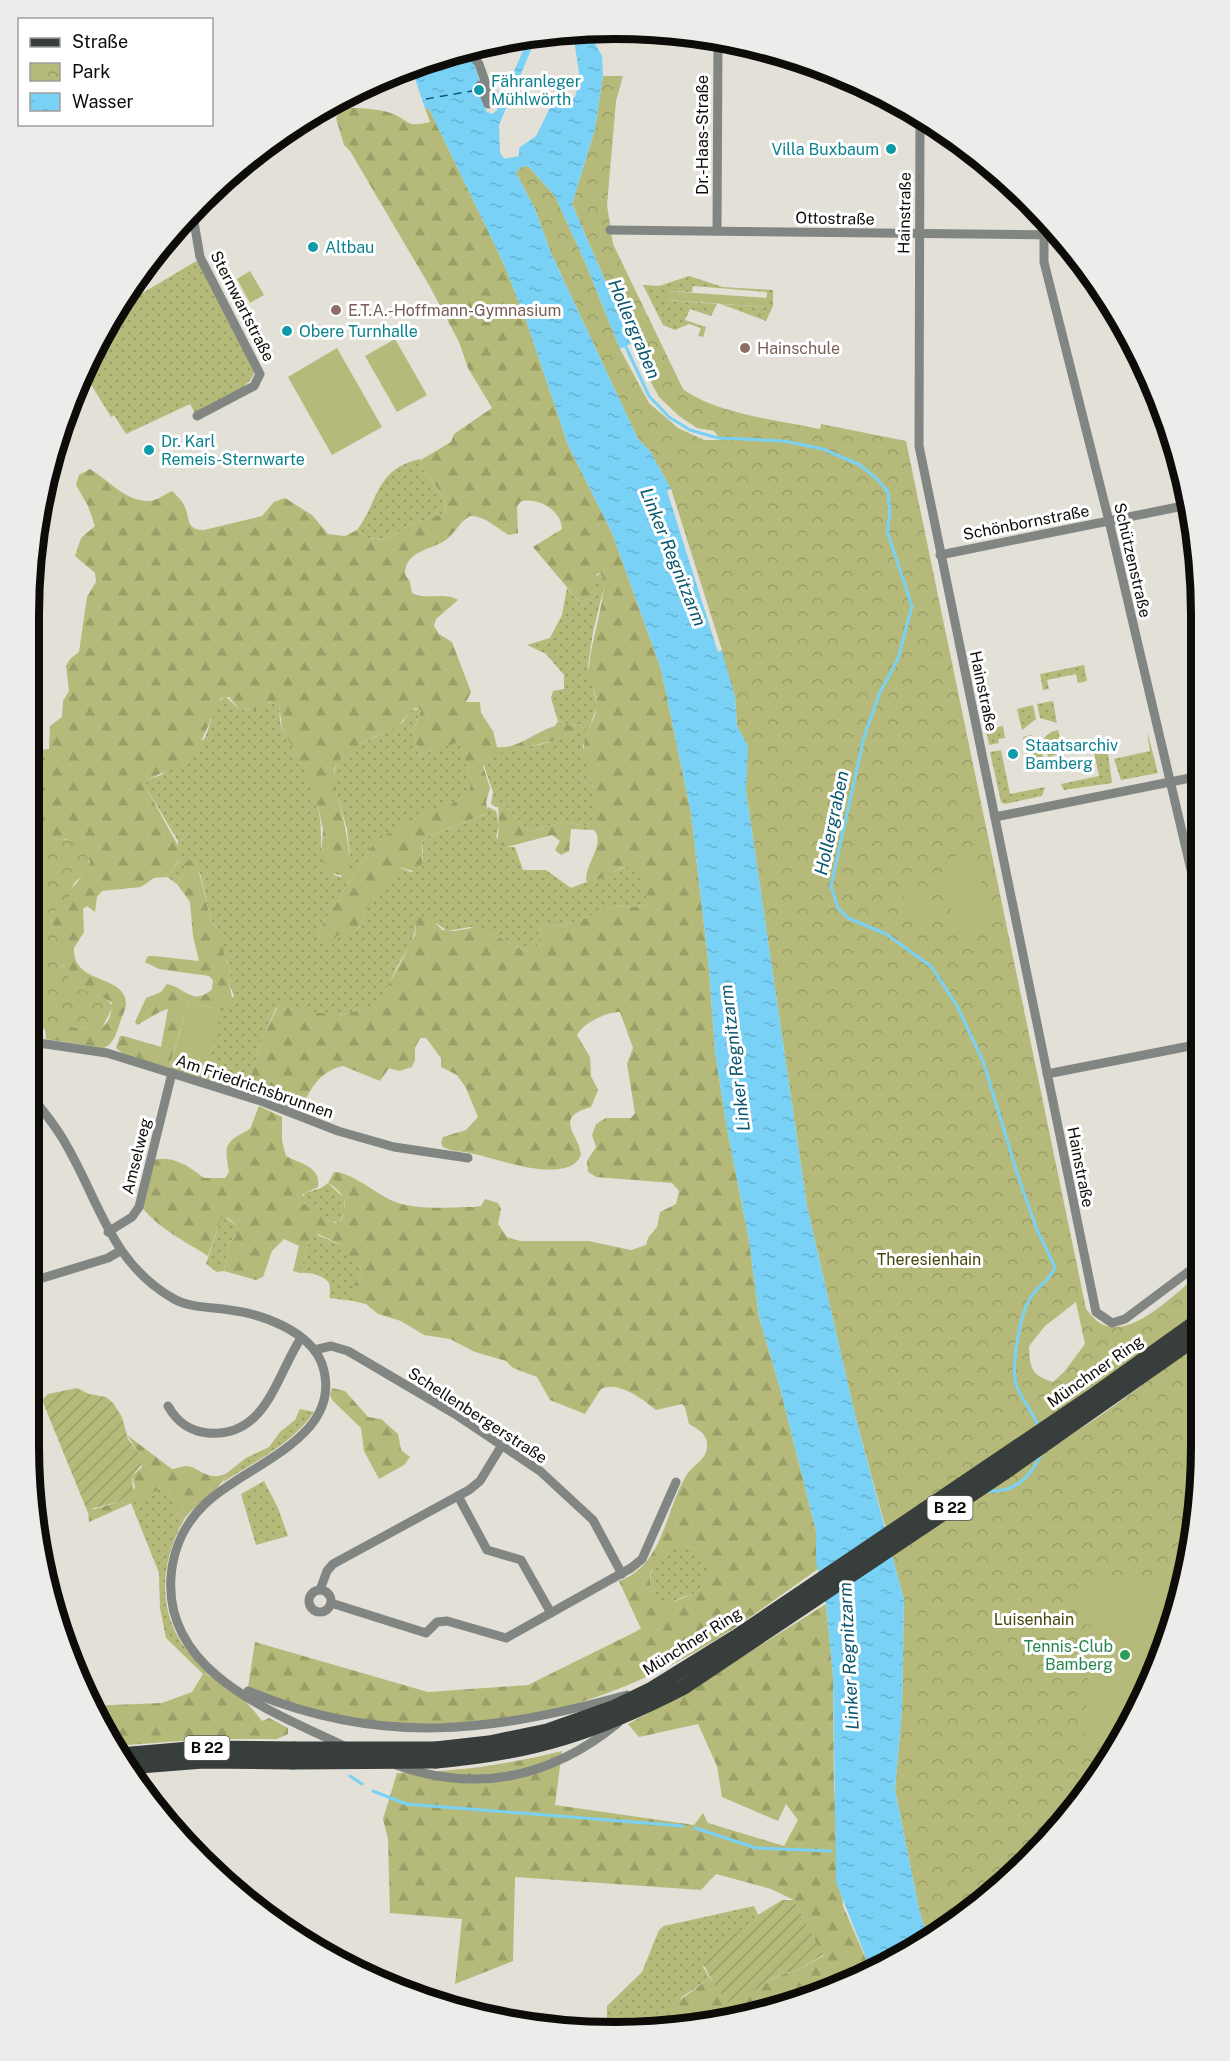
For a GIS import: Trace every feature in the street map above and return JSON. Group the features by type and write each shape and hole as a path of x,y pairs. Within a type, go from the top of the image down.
{"main road":[{"name":"Münchner Ring","path":"1096,1402 1191,1326"},
{"name":"Münchner Ring","path":"136,1766 294,1755 436,1755 476,1758 546,1745 627,1715 684,1687 799,1602 1191,1341"},
{"name":"Münchner Ring","path":"436,1755 547,1731 615,1707 652,1689 799,1602"},
{"name":"Münchner Ring","path":"129,1754 201,1748 294,1755"}],"street":[{"name":"Dr.-Haas-Straße","path":"717,231 718,49"},
{"path":"474,57 479,64 488,90 495,95 488,104 480,85"},
{"name":"Hainstraße","path":"920,127 918,436 940,555 1096,1312 1112,1323 1130,1316 1191,1270"},
{"name":"Sternwartstraße","path":"194,222 200,257 260,374 254,386 197,416"},
{"name":"Ottostraße","path":"610,230 1049,236"},
{"name":"Schützenstraße","path":"1043,230 1044,262 1109,521 1191,870"},
{"name":"Schönbornstraße","path":"940,555 1180,506"},
{"path":"995,817 1191,778"},
{"name":"Am Friedrichsbrunnen","path":"39,1043 107,1053 261,1101 338,1131 394,1147 468,1158"},
{"path":"1047,1074 1191,1046"},
{"name":"Amselweg","path":"108,1232 132,1217 139,1207 172,1073"},
{"path":"39,1107 70,1150 108,1232 120,1251 175,1299 260,1317 301,1338 314,1350 324,1373 326,1389 316,1418 300,1437 282,1452 205,1504 186,1529 173,1558 170,1588 178,1627 196,1657 257,1703 322,1736 409,1770 452,1779 511,1778 531,1772 579,1750 627,1715"},
{"path":"39,1279 108,1258 120,1251"},
{"path":"168,1406 177,1420 195,1431 217,1433 243,1426 254,1419 268,1402 301,1338"},
{"name":"Schellenbergerstraße","path":"314,1350 331,1346 348,1351 502,1445 540,1471 582,1508 593,1521 622,1574"},
{"path":"331,1603 322,1612 311,1606 312,1594 320,1590 327,1571 333,1564 458,1496 480,1481 502,1445"},
{"path":"331,1603 426,1633 437,1622 457,1622 506,1638 622,1574 642,1559 676,1482"},
{"path":"458,1496 488,1550 521,1560 551,1613"},
{"path":"320,1590 328,1594 331,1603"},
{"path":"229,1683 296,1709 388,1728 467,1728 541,1718 652,1689"},
{"path":"296,1709 309,1726 322,1736"}],"green space":[{"name":"Theresienhain","path":"603,76 623,76 616,101 607,205 613,244 683,389 713,405 748,415 820,429 821,424 906,441 1086,1309 1100,1323 1112,1327 1125,1326 1153,1312 1191,1281 1191,1318 1090,1392 886,1529 856,1419 807,1206 746,791 747,746 737,726 735,697 671,489 650,451 638,439 551,253 535,209 516,173 521,167 528,166 555,196 585,262 620,349 649,403 678,428 704,440 721,440 714,431 697,428 679,416 659,397 644,370 572,204 595,129","holes":["1076,1302 1085,1344 1064,1372 1053,1382 1040,1377 1031,1366 1029,1346 1045,1326"]},
{"path":"349,108 370,109 391,113 409,123 416,124 430,122 425,108 429,109 503,262 527,323 568,445 612,533 661,669 691,813 709,968 715,1052 727,1129 749,1240 759,1317 780,1388 816,1531 818,1569 697,1651 652,1674 607,1693 560,1708 513,1718 465,1724 416,1725 367,1721 308,1709 248,1687 255,1642 428,1692 528,1685 641,1629 619,1581 634,1574 654,1550 686,1476 706,1452 707,1443 704,1436 689,1424 685,1407 682,1404 656,1410 630,1392 615,1387 601,1389 585,1414 550,1400 537,1377 513,1368 506,1361 475,1352 450,1339 424,1335 401,1321 378,1314 366,1304 353,1301 353,1285 362,1275 360,1267 350,1258 343,1246 318,1234 310,1239 300,1273 293,1271 299,1246 284,1239 272,1251 263,1277 256,1280 224,1271 228,1245 238,1232 237,1226 228,1218 221,1219 208,1256 164,1228 142,1207 154,1160 175,1161 204,1178 225,1178 229,1172 228,1145 235,1137 250,1129 259,1106 282,1117 282,1141 286,1156 313,1170 316,1174 318,1187 303,1194 303,1203 322,1212 335,1223 341,1221 345,1204 338,1190 328,1183 334,1172 348,1175 393,1201 412,1206 473,1207 481,1206 485,1199 498,1203 501,1209 498,1224 507,1237 520,1241 588,1241 631,1250 646,1245 648,1238 657,1227 660,1212 676,1204 679,1191 672,1183 596,1177 588,1172 587,1161 596,1147 592,1135 596,1124 606,1118 631,1118 635,1113 627,1064 633,1048 620,1012 595,1019 584,1026 577,1035 590,1057 591,1076 598,1090 591,1107 579,1111 570,1121 581,1155 573,1164 561,1169 529,1168 443,1147 441,1143 443,1137 466,1130 478,1117 466,1088 457,1075 441,1067 441,1058 426,1038 420,1038 415,1048 415,1060 412,1067 399,1071 389,1068 380,1081 343,1066 328,1072 316,1082 300,1110 296,1112 246,1094 262,1039 279,1004 286,1003 309,1012 342,1015 365,1009 379,1000 388,986 415,935 417,917 430,917 442,930 454,931 478,927 528,952 537,947 541,927 570,924 614,907 639,907 647,904 646,890 633,867 621,868 599,879 586,881 598,841 594,830 571,829 569,851 561,855 555,850 560,841 552,835 507,847 497,843 498,804 504,805 529,831 564,822 585,826 591,821 594,812 595,802 584,744 596,710 596,698 589,666 604,580 600,573 597,574 590,602 582,605 533,547 562,529 558,516 553,511 533,501 520,502 517,507 518,533 509,535 486,520 470,516 447,539 415,555 406,566 405,574 410,582 412,593 423,596 447,596 458,600 436,619 434,626 439,634 452,642 471,692 466,702 480,702 481,713 493,731 497,747 512,746 555,726 558,721 571,726 582,724 586,728 584,731 508,751 486,760 483,766 490,788 486,802 488,813 427,837 422,842 422,865 417,872 398,867 394,880 374,897 359,928 337,936 331,943 323,943 317,933 373,844 396,828 431,810 441,810 468,794 472,781 459,742 419,755 413,732 421,710 416,708 409,712 397,727 366,741 348,752 338,762 334,772 335,784 350,864 346,876 329,873 321,857 323,829 319,811 303,766 282,727 279,705 268,702 256,710 239,709 229,697 221,698 198,748 181,764 147,780 145,786 180,849 180,859 167,877 154,878 141,887 102,891 97,897 95,912 87,906 83,909 84,932 74,948 76,960 89,974 117,987 126,1003 114,1039 104,1048 46,1039 45,1027 64,1025 96,1029 104,1026 109,1018 112,1003 77,988 72,983 63,967 51,920 58,905 84,874 90,861 66,839 39,841 39,750 49,749 50,726 62,717 63,701 69,691 66,666 70,659 79,652 87,597 96,582 95,573 75,556 81,538 95,526 88,506 76,485 79,475 90,469 125,494 141,500 150,501 172,491 184,505 191,526 198,530 262,516 274,502 285,498 312,515 328,534 345,536 357,530 368,538 385,540 408,526 444,513 444,499 419,461 451,442 454,434 492,408 468,368 459,342 429,285 350,151 344,145 336,118 342,110","holes":["683,1545 697,1550 706,1562 704,1583 692,1595 671,1603 662,1602 652,1589 651,1572 664,1555"]},
{"path":"198,260 255,369 253,376 248,383 231,395 195,413 190,404 126,434 114,415 111,417 92,386 87,386 98,360 134,298"},
{"path":"250,271 264,295 250,303 237,279"},
{"path":"689,276 723,287 773,290 773,306 766,321 721,304 766,307 767,292 693,286 692,292 668,291 667,300 717,304 711,316 690,309 685,320 706,327 703,337 698,336 701,328 689,324 675,330 663,325 643,285 659,286"},
{"path":"667,291 767,298 766,307 667,300"},
{"path":"395,339 427,395 397,412 365,356"},
{"path":"337,348 382,427 332,455 288,377"},
{"path":"420,459 421,466 444,498 444,513 408,526 385,540 368,538 357,530 386,478 394,470"},
{"path":"600,573 604,580 604,587 593,632 588,666 597,706 583,746 596,809 591,822 585,826 564,822 529,831 504,805 496,807 491,804 493,792 483,763 506,751 550,742 581,732 582,724 571,726 558,721 551,698 553,691 564,689 564,675 546,654 527,645 550,638 562,615 567,588 582,605 590,602 594,579"},
{"path":"1084,665 1087,681 1078,683 1076,674 1047,680 1049,689 1043,690 1040,674"},
{"path":"988,694 995,723 985,725 979,696"},
{"path":"225,696 239,709 256,710 267,702 279,705 282,728 299,756 315,796 319,813 323,860 333,874 341,877 350,858 347,829 333,780 337,760 350,749 403,722 410,710 421,709 413,732 419,755 459,741 472,781 468,794 441,810 431,810 373,844 317,933 323,943 331,943 337,936 359,928 371,900 398,867 411,872 420,869 423,859 422,842 427,837 486,814 488,807 496,811 499,825 496,837 507,847 515,847 523,870 546,870 571,888 630,865 644,882 647,904 639,907 614,907 571,924 541,927 537,947 533,952 528,952 484,930 470,927 447,931 436,923 416,923 409,947 386,991 374,1005 356,1013 336,1015 307,1012 289,1006 276,1008 262,1039 246,1094 169,1068 171,1062 234,996 229,983 231,970 223,953 223,937 211,920 200,873 184,864 185,871 177,884 167,877 179,861 178,841 145,786 147,780 161,775 205,738 217,703"},
{"path":"1053,701 1057,723 1040,718 1037,704"},
{"path":"1033,705 1036,719 1022,730 1017,709"},
{"path":"1003,726 1005,738 998,739 999,743 989,745 986,730"},
{"path":"1058,730 1063,753 1048,757 1044,738"},
{"path":"1147,731 1158,773 1121,780 1114,759 1150,751"},
{"path":"1031,735 1039,739 1043,758 1028,761 1023,737"},
{"path":"1107,745 1112,783 1064,790 1061,784 1099,776 1093,748"},
{"path":"1001,750 1010,794 1045,787 1042,796 1005,804 1001,802 990,752"},
{"path":"61,839 70,841 86,855 90,864 86,873 74,883 67,901 55,911 51,920 62,954 62,965 70,981 75,987 106,999 113,1006 103,1026 97,1030 53,1025 44,1029 39,1027 39,841"},
{"path":"975,852 992,927 957,935 940,860"},
{"path":"190,860 198,868 211,920 223,937 224,956 231,970 229,983 233,1001 222,1011 189,1001 169,1068 123,1054 116,1048 120,1036 161,1047 168,1009 137,1025 135,1022 146,998 161,992 167,984 194,996 205,994 212,989 213,980 209,976 159,969 145,962 148,956 199,961 193,936 190,902 177,884 185,871 183,864"},
{"path":"905,894 932,903 927,917 900,908"},
{"path":"189,1001 222,1011 205,1071 171,1062"},
{"path":"328,1183 344,1198 345,1212 339,1223 301,1200 305,1193"},
{"path":"225,1217 237,1226 238,1232 228,1245 224,1271 217,1272 206,1264 221,1219"},
{"path":"315,1234 343,1246 360,1267 362,1275 353,1285 353,1301 330,1298 330,1285 327,1280 316,1275 300,1273 310,1239"},
{"name":"Luisenhain","path":"1191,1350 1190,1484 1186,1521 1180,1558 1160,1631 1132,1701 1094,1766 1072,1797 1048,1826 995,1879 966,1903 926,1931 895,1790 902,1710 904,1600 892,1555 1104,1413"},
{"path":"77,1388 89,1394 106,1397 113,1403 122,1417 128,1439 139,1453 142,1464 132,1476 133,1491 118,1502 94,1508 88,1513 42,1400 48,1394"},
{"path":"332,1388 345,1391 368,1417 381,1419 398,1434 401,1450 410,1457 404,1465 379,1479 364,1451 361,1428 333,1401 330,1395"},
{"path":"300,1409 314,1412 295,1434 273,1451 223,1482 227,1473 246,1458 269,1447 280,1432 295,1420"},
{"path":"127,1435 172,1469 190,1467 214,1476 227,1473 219,1486 185,1518 178,1514 166,1485 89,1522 88,1511 118,1502 135,1488 132,1476 142,1467 139,1453"},
{"path":"264,1481 278,1508 288,1536 256,1545 241,1494"},
{"path":"166,1485 178,1514 185,1518 168,1561 165,1583 166,1604 172,1624 182,1643 214,1676 203,1674 166,1638 160,1608 159,1573 131,1503"},
{"path":"683,1545 697,1550 706,1561 705,1582 695,1593 666,1604 659,1601 651,1584 653,1569 656,1562 668,1551"},
{"name":"Tennis-Club Bamberg","path":"1080,1575 1175,1580 1147,1666 1132,1701 1105,1748 1084,1747 1091,1625 1077,1624"},
{"path":"826,1604 833,1676 834,1787 843,1906 868,1964 800,1991 764,2002 727,2011 665,2020 673,2005 710,1978 731,2004 782,1974 796,1971 823,1956 794,1900 771,1889 716,1874 701,1890 515,1877 513,1961 455,1984 462,1919 390,1913 388,1839 383,1819 397,1773 480,1767 562,1751 555,1805 694,1825 703,1813 708,1823 784,1846 798,1820 786,1804 778,1821 722,1797 717,1766 698,1724 639,1737 628,1724 678,1697"},
{"path":"203,1674 212,1677 229,1686 244,1699 262,1721 269,1718 288,1728 288,1734 277,1739 206,1739 123,1745 100,1706 162,1703 192,1692"},
{"path":"782,1900 794,1900 823,1955 796,1971 781,1974 731,2005 714,1984 702,1962 758,1915"},
{"path":"754,1906 758,1915 703,1967 710,1978 682,1997 666,2020 607,2022 607,2006 642,1972 659,1930 664,1926"}],"water":[{"name":"Linker Regnitzarm","path":"574,40 593,40 602,56 603,76 595,129 572,204 632,343 620,349 585,262 555,196 528,166 521,167 516,173 535,209 551,253 638,439 650,451 671,489 735,697 737,726 748,746 746,791 807,1206 856,1419 904,1600 902,1710 895,1790 926,1931 868,1964 836,1882 833,1676 826,1604 816,1561 816,1531 780,1388 759,1317 749,1240 727,1129 715,1052 709,968 691,813 661,669 612,533 568,445 527,323 503,262 429,109 425,108 414,76 470,58 478,75 487,112 492,114 497,110 525,46 533,45 499,125 500,152 504,159 519,156 519,148 536,136 550,108 575,97 580,79"}],"pier":[{"path":"671,489 722,650 718,652 667,491"}],"waterway":[{"name":"Hollergraben","path":"625,345 649,396 669,417 690,430 718,438 784,441 823,449 860,465 888,492 890,513 887,531 912,606 898,659 880,692 864,737 831,886 838,908 848,918 886,934 932,967 957,1006 983,1061 1019,1179 1037,1230 1055,1267 1029,1300 1019,1330 1015,1356 1017,1387 1039,1428"},
{"name":"Hollergraben","path":"987,1491 1006,1489 1020,1482 1032,1470 1041,1454"},
{"path":"350,1776 362,1784"},
{"path":"373,1791 406,1804 683,1826"},
{"path":"695,1828 756,1848 831,1851"}],"ferry route":[{"path":"426,99 478,90"}],"place":[{"name":"Fähranleger Mühlwörth","path":"479,90"},
{"name":"Villa Buxbaum","path":"891,149"},
{"name":"Altbau","path":"313,247"},
{"name":"E.T.A.-Hoffmann-Gymnasium","path":"336,310"},
{"name":"Obere Turnhalle","path":"287,331"},
{"name":"Hainschule","path":"745,348"},
{"name":"Dr. Karl Remeis-Sternwarte","path":"149,450"},
{"name":"Staatsarchiv Bamberg","path":"1013,754"},
{"name":"Tennis-Club Bamberg","path":"1125,1655"}]}
